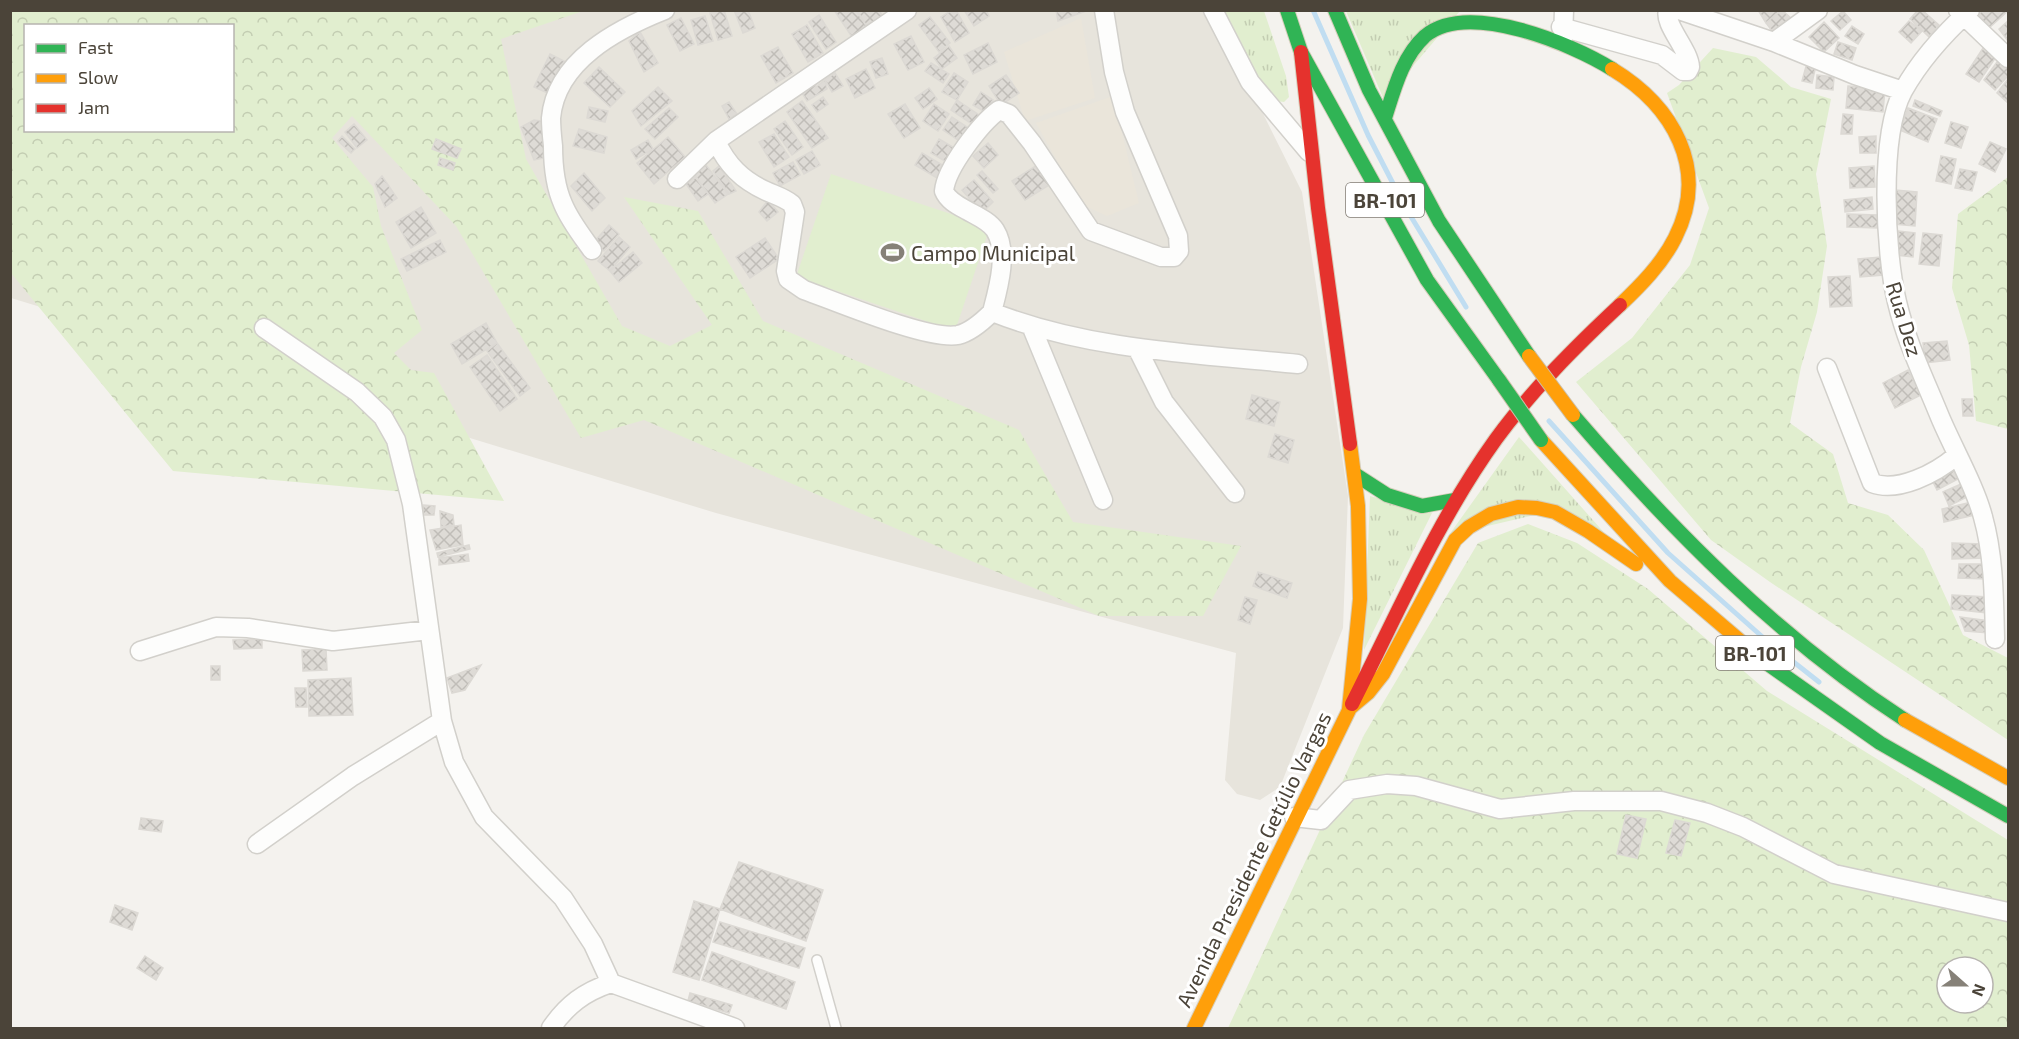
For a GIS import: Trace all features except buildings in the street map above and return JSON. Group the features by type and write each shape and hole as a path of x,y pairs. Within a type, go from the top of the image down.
{"main road":[{"name":"BR-101","path":"1287,10 1301,52 1427,280 1541,440 1675,586 1790,682 1940,781 2008,816"},
{"name":"BR-101","path":"1335,10 1369,90 1439,221 1529,356 1573,415 1639,492 1718,573 1788,634 1915,727 2008,778"},
{"path":"1492,10 1517,28"},
{"path":"1384,118 1405,63 1415,46 1437,29 1457,25 1517,28"},
{"name":"Avenida Presidente Getúlio Vargas","path":"1194,1029 1294,817 1455,500 1496,439 1577,345 1664,260 1684,216 1689,194 1686,153 1669,117 1639,86 1563,27 1517,28"},
{"path":"1301,52 1318,208 1356,475 1360,599 1349,709"},
{"path":"1356,475 1387,495 1422,506 1455,500"},
{"path":"1349,709 1368,693 1383,674 1455,540 1470,525 1487,516 1515,507 1547,508 1566,516 1634,563 1675,586"}],"street":[{"path":"592,250 563,206 557,190 551,118 556,98 577,64 589,52 615,33 665,10"},
{"path":"677,179 716,141 908,10"},
{"path":"716,141 724,158 736,172 753,185 792,204 795,212 786,271 788,279 794,284 933,334 956,335 967,331 992,312 1000,281 1000,250 996,231 982,219 949,199 944,191 947,179 969,143 985,121 999,110 1006,112 1026,135 1091,231 1161,257 1174,257 1179,251 1178,236 1125,112 1104,10"},
{"path":"1213,10 1250,82 1314,158"},
{"path":"1563,27 1655,52 1688,71 1689,58 1668,22 1668,10"},
{"path":"1774,42 1818,10"},
{"path":"1964,12 2008,58"},
{"name":"Rua Dez","path":"1964,12 1903,91 1892,131 1887,181 1890,263 1900,312 1956,456 1983,516 1994,595 1995,639"},
{"path":"1687,13 1774,42 1855,75 1903,91"},
{"path":"992,312 1032,328 1137,348 1298,364"},
{"path":"264,328 357,392 383,417 396,440 412,504 442,721 454,762 484,817 563,898 593,944 611,983"},
{"path":"1032,328 1103,500"},
{"path":"1137,348 1164,402 1235,493"},
{"path":"1827,368 1872,483 1884,485 1908,482 1956,456"},
{"path":"140,651 216,627 248,628 333,641 429,630"},
{"path":"257,844 353,776 442,721"},
{"path":"1294,817 1321,820 1349,790 1388,784 1416,786 1500,809 1574,801 1661,801 1707,813 1743,827 1834,874 2008,912"},
{"path":"551,1029 561,1013 576,999 592,989 611,983 735,1029"}],"lane":[{"path":"817,960 836,1029"}],"shaded area":[{"path":"10,11 1212,11 1302,192 1348,496 1343,628 1280,787 1260,800 1237,794 1225,780 1236,653 716,513 11,298"},
{"path":"1081,18 1095,98 1025,121 1004,52"},
{"path":"1113,96 1139,203 1107,216 1081,204 1036,123"}],"green space":[{"path":"10,11 583,11 501,39 526,159 622,326 670,346 712,325 624,197 698,211 763,321 1019,430 1073,522 1241,546 1203,616 1099,616 644,420 581,438 456,226 352,116 332,138 373,187 381,226 422,330 394,353 411,370 434,373 504,501 173,471 11,273"},
{"path":"1222,11 1264,11 1286,76 1289,97 1284,102 1276,101 1257,79"},
{"path":"1346,11 1460,11 1384,100"},
{"path":"1713,48 1756,57 1791,87 1831,99 1816,174 1827,246 1817,312 1801,367 1790,423 1833,454 1848,503 1888,515 1924,550 1963,635 2008,658 2008,740 1770,582 1711,540 1576,382 1632,338 1690,265 1709,208 1667,93 1679,85"},
{"name":"Campo Municipal","path":"831,174 990,227 955,331 796,277"},
{"path":"2008,177 2008,429 1976,421 1969,345 1952,288 1958,214"},
{"path":"1519,437 1608,537 1564,508 1449,535"},
{"path":"1370,496 1432,513 1364,650"},
{"path":"1528,524 1577,543 1648,589 1767,691 2008,840 2008,1028 1228,1028 1364,735 1478,543"}],"waterway":[{"path":"1313,10 1368,135 1401,199"},
{"path":"1410,215 1466,307"},
{"path":"1549,421 1668,553 1767,641 1819,682"}],"traffic: fast":[{"path":"1287,10 1301,52 1427,280 1499,380"},
{"path":"1335,10 1369,90 1439,221 1529,356"},
{"path":"1385,118 1400,74 1410,54 1425,36 1444,26 1467,22 1493,24 1520,30 1572,48 1612,69"},
{"path":"1499,380 1541,440"},
{"path":"1573,415 1649,500 1728,580 1813,654 1905,720"},
{"path":"1356,475 1387,495 1422,506 1455,500"},
{"path":"1765,662 1880,743 2008,816"}],"traffic: slow":[{"path":"1612,69 1634,84 1668,121 1680,142 1687,164 1688,188 1685,212 1670,248 1650,274 1620,305"},
{"path":"1529,356 1573,415"},
{"path":"1541,440 1670,581 1765,662"},
{"path":"1349,709 1360,599 1358,506 1350,444"},
{"path":"1349,709 1368,693 1383,674 1455,540 1469,527 1491,514 1518,507 1555,512 1588,531 1636,564"},
{"path":"1194,1028 1352,704"},
{"path":"1905,720 2008,778"}],"traffic: jam":[{"path":"1301,52 1318,208 1350,444"},
{"path":"1352,704 1436,535 1475,470 1496,439 1539,386 1620,305"}],"place":[{"name":"Campo Municipal","path":"893,252"}]}
